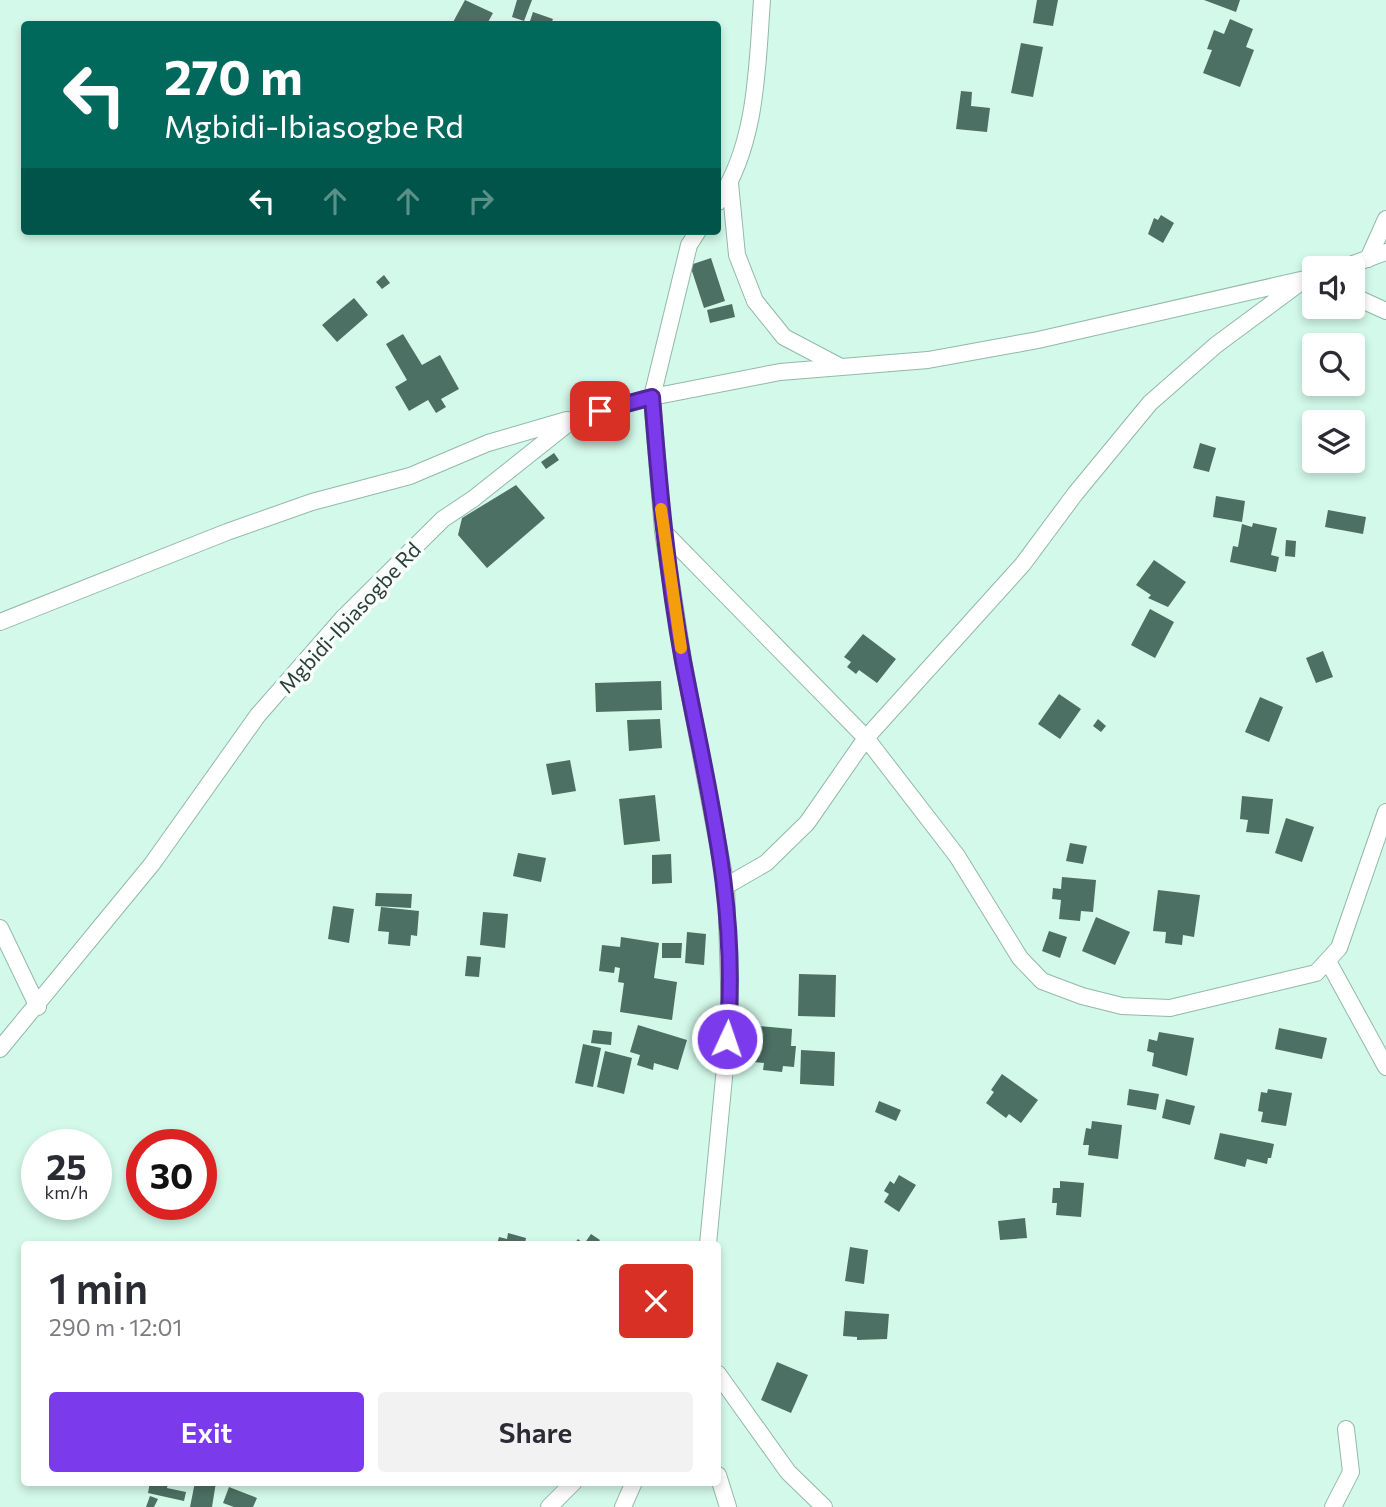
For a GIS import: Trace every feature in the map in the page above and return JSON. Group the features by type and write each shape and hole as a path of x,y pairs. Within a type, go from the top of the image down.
{"street":[{"path":"721,197 730,183 751,124 762,0"},
{"path":"730,183 737,255 755,301 784,337 839,366"},
{"path":"1368,259 1386,219"},
{"path":"696,235 685,258 652,397 663,531 683,660 726,886 730,1015 708,1241"},
{"path":"1365,260 1386,252"},
{"name":"Mgbidi-Ibiasogbe Rd","path":"0,1049 38,1007 152,864 258,715 343,618 443,519 575,418 706,384 839,366 928,360 1038,340 1302,283"},
{"path":"726,886 766,863 807,823 866,738 1015,573 1150,404 1216,345 1302,286"},
{"path":"1365,301 1386,311"},
{"path":"0,622 227,532 312,502 410,476 488,443 575,418"},
{"path":"663,531 866,738 957,856 1020,958 1042,981 1122,1006 1170,1008 1316,973 1329,962 1339,948 1352,917 1386,812"},
{"path":"0,928 38,1007"},
{"path":"1329,962 1386,1067"},
{"path":"721,1378 788,1472 824,1507"},
{"path":"1334,1507 1351,1472 1346,1429"},
{"path":"721,1485 728,1507"},
{"path":"549,1507 570,1486"},
{"path":"623,1507 632,1486"}],"building":[{"path":"465,0 493,13 489,21 454,21"},
{"path":"517,0 532,0 524,21 512,17"},
{"path":"1037,0 1058,0 1053,26 1033,23"},
{"path":"1204,0 1240,0 1236,12"},
{"path":"533,12 553,19 552,21 530,21"},
{"path":"1230,19 1253,29 1246,47 1254,50 1240,87 1203,73 1212,50 1207,49 1214,30 1224,34"},
{"path":"1021,43 1043,47 1033,97 1011,93"},
{"path":"961,91 972,92 971,106 990,108 987,132 956,129"},
{"path":"1161,215 1174,223 1163,243 1148,234 1154,218 1158,220"},
{"path":"711,258 725,301 704,308 690,265"},
{"path":"384,275 390,283 382,289 376,282"},
{"path":"354,298 368,315 337,342 322,325"},
{"path":"732,304 735,317 710,323 707,310"},
{"path":"403,334 422,365 440,355 459,389 441,399 446,407 436,413 428,400 409,411 395,387 407,380 386,344"},
{"path":"1200,443 1216,448 1209,472 1193,468"},
{"path":"554,453 559,460 546,469 541,462"},
{"path":"516,485 545,518 487,568 458,535 462,518"},
{"path":"1216,496 1245,501 1242,522 1213,517"},
{"path":"1328,510 1366,517 1363,534 1325,527"},
{"path":"1253,523 1277,528 1271,555 1279,557 1276,572 1230,562 1233,546 1238,547 1242,524 1252,527"},
{"path":"1286,540 1296,541 1295,557 1285,556"},
{"path":"1154,560 1186,582 1168,607 1148,598 1151,595 1136,585"},
{"path":"1150,609 1174,622 1155,658 1131,645"},
{"path":"863,634 896,659 877,683 859,670 856,674 847,667 851,662 844,657"},
{"path":"1323,651 1333,677 1316,683 1306,658"},
{"path":"661,681 662,710 596,712 595,683"},
{"path":"1059,694 1081,709 1060,739 1038,724"},
{"path":"1260,697 1283,707 1269,742 1245,732"},
{"path":"660,719 662,748 629,751 627,720"},
{"path":"1098,719 1106,726 1101,732 1093,726"},
{"path":"570,760 576,791 552,795 546,764"},
{"path":"655,795 660,841 624,845 619,799"},
{"path":"1242,796 1273,799 1269,834 1246,832 1248,820 1240,819"},
{"path":"1286,818 1314,827 1302,862 1275,853"},
{"path":"1070,843 1087,846 1083,864 1066,861"},
{"path":"518,853 546,858 541,882 513,876"},
{"path":"671,854 672,883 652,884 652,855"},
{"path":"1062,877 1096,880 1093,912 1081,911 1080,921 1059,919 1061,900 1052,899 1053,888 1061,889"},
{"path":"1158,890 1200,895 1194,937 1183,935 1182,945 1165,943 1166,932 1153,931"},
{"path":"376,893 412,894 411,908 375,906"},
{"path":"333,906 354,909 349,943 328,939"},
{"path":"381,907 419,911 417,936 411,935 410,946 388,944 389,932 378,931"},
{"path":"483,912 508,914 505,948 480,945"},
{"path":"1096,917 1130,932 1115,965 1082,951"},
{"path":"1049,931 1067,937 1060,958 1042,951"},
{"path":"687,932 706,934 704,965 685,963"},
{"path":"621,937 659,943 654,978 677,982 672,1020 620,1012 624,983 618,982 620,968 615,967 614,973 599,971 602,945 620,947"},
{"path":"662,943 682,943 681,958 662,958"},
{"path":"467,956 481,957 479,977 465,976"},
{"path":"799,974 836,975 835,1017 798,1016"},
{"path":"638,1025 687,1040 678,1070 654,1063 653,1070 637,1065 640,1055 630,1052"},
{"path":"758,1026 792,1029 791,1046 796,1046 794,1067 783,1066 782,1072 763,1070 764,1063 753,1062 754,1048 744,1048 745,1038 758,1039"},
{"path":"1279,1028 1327,1038 1322,1059 1275,1049"},
{"path":"593,1030 612,1032 611,1045 591,1043"},
{"path":"1159,1032 1194,1038 1187,1076 1152,1066 1154,1053 1147,1051 1149,1039 1157,1041"},
{"path":"583,1044 601,1048 593,1087 575,1083"},
{"path":"801,1050 835,1052 834,1086 800,1084"},
{"path":"605,1051 632,1058 624,1094 597,1087"},
{"path":"1002,1074 1038,1100 1021,1123 1009,1114 1006,1118 986,1103"},
{"path":"1129,1089 1159,1094 1156,1110 1127,1105"},
{"path":"1268,1089 1292,1093 1286,1126 1261,1122 1263,1112 1258,1111 1261,1092 1267,1093"},
{"path":"1166,1099 1195,1106 1190,1125 1162,1118"},
{"path":"879,1101 901,1110 896,1121 875,1112"},
{"path":"1092,1121 1122,1125 1118,1159 1088,1155 1089,1145 1083,1145 1086,1128 1091,1129"},
{"path":"1220,1133 1274,1144 1271,1158 1268,1158 1267,1164 1247,1159 1245,1167 1214,1159"},
{"path":"899,1175 916,1185 899,1212 884,1202 889,1194 884,1191 890,1181 894,1184"},
{"path":"1060,1181 1084,1183 1081,1217 1056,1215 1057,1203 1052,1203 1053,1188 1060,1188"},
{"path":"1025,1218 1027,1238 1000,1240 998,1221"},
{"path":"508,1233 526,1238 526,1241 498,1241 499,1237 507,1239"},
{"path":"591,1234 599,1241 586,1241"},
{"path":"850,1247 868,1250 864,1284 845,1281"},
{"path":"845,1311 889,1314 887,1339 857,1340 857,1337 843,1336"},
{"path":"777,1362 808,1375 791,1413 761,1400"},
{"path":"149,1486 167,1486 186,1492 184,1501 148,1493"},
{"path":"194,1486 215,1486 212,1507 190,1507"},
{"path":"229,1487 257,1498 253,1507 234,1507 223,1503"},
{"path":"150,1496 158,1499 154,1507 146,1507"}],"slow traffic":[{"path":"661,509 681,648"}],"route":[{"path":"600,411 652,397 663,531 683,660 726,886 730,1015 727,1039"}]}
